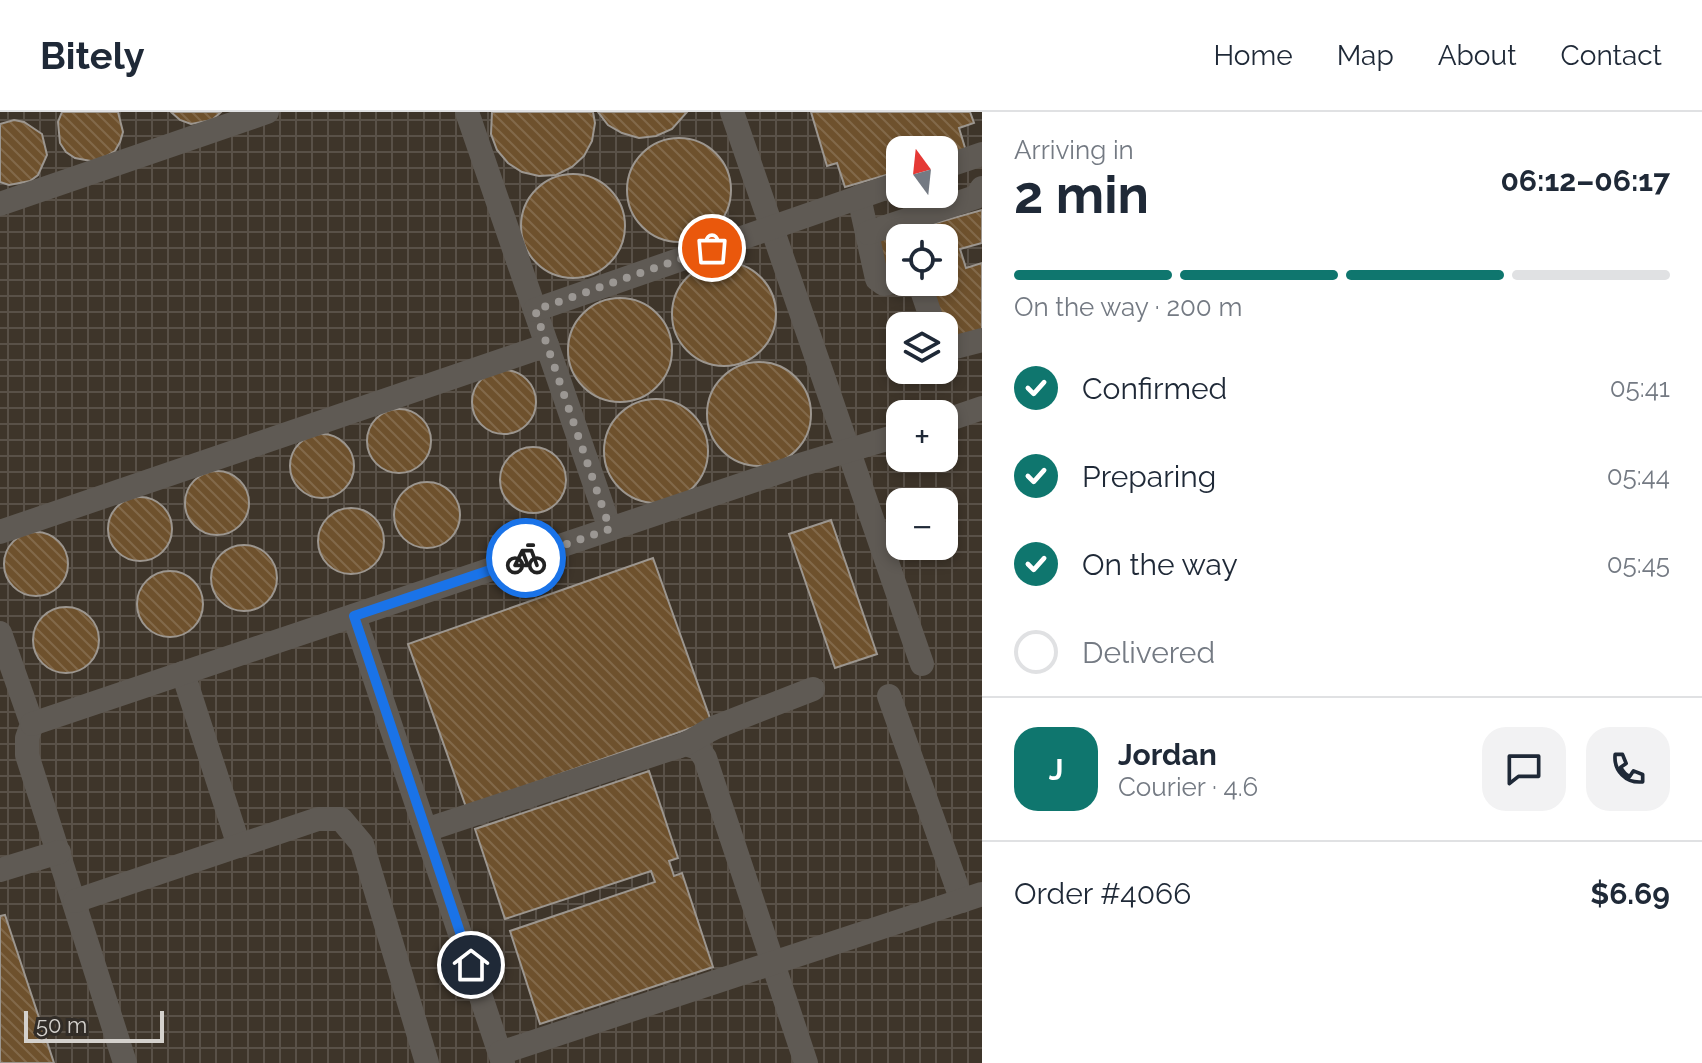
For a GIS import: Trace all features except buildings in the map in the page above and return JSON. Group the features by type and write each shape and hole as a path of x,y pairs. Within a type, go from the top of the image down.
{"lane":[{"path":"0,204 267,112"},
{"path":"467,112 610,529"},
{"path":"732,112 922,664"},
{"path":"958,165 980,161"},
{"path":"535,310 886,188"},
{"path":"868,233 976,197 982,188"},
{"path":"859,197 877,279 886,284"},
{"path":"958,346 982,340"},
{"path":"0,532 547,345"},
{"path":"958,416 982,408"},
{"path":"32,724 800,465 886,440"},
{"path":"354,616 502,1058 773,963 972,898 889,696"},
{"path":"0,633 32,724 27,738 27,755 125,1063"},
{"path":"183,673 239,846"},
{"path":"689,745 700,734 813,689"},
{"path":"426,830 673,748 689,745 698,748 705,758 806,1063"},
{"path":"75,901 318,819 341,819 362,844 427,1063"},
{"path":"0,870 59,852"}],"shaded area":[{"path":"0,112 982,112 982,1063 0,1063"}],"way so far":[{"path":"526,558 610,529 535,310 712,248"}],"route":[{"path":"471,965 354,616 526,558"}]}
